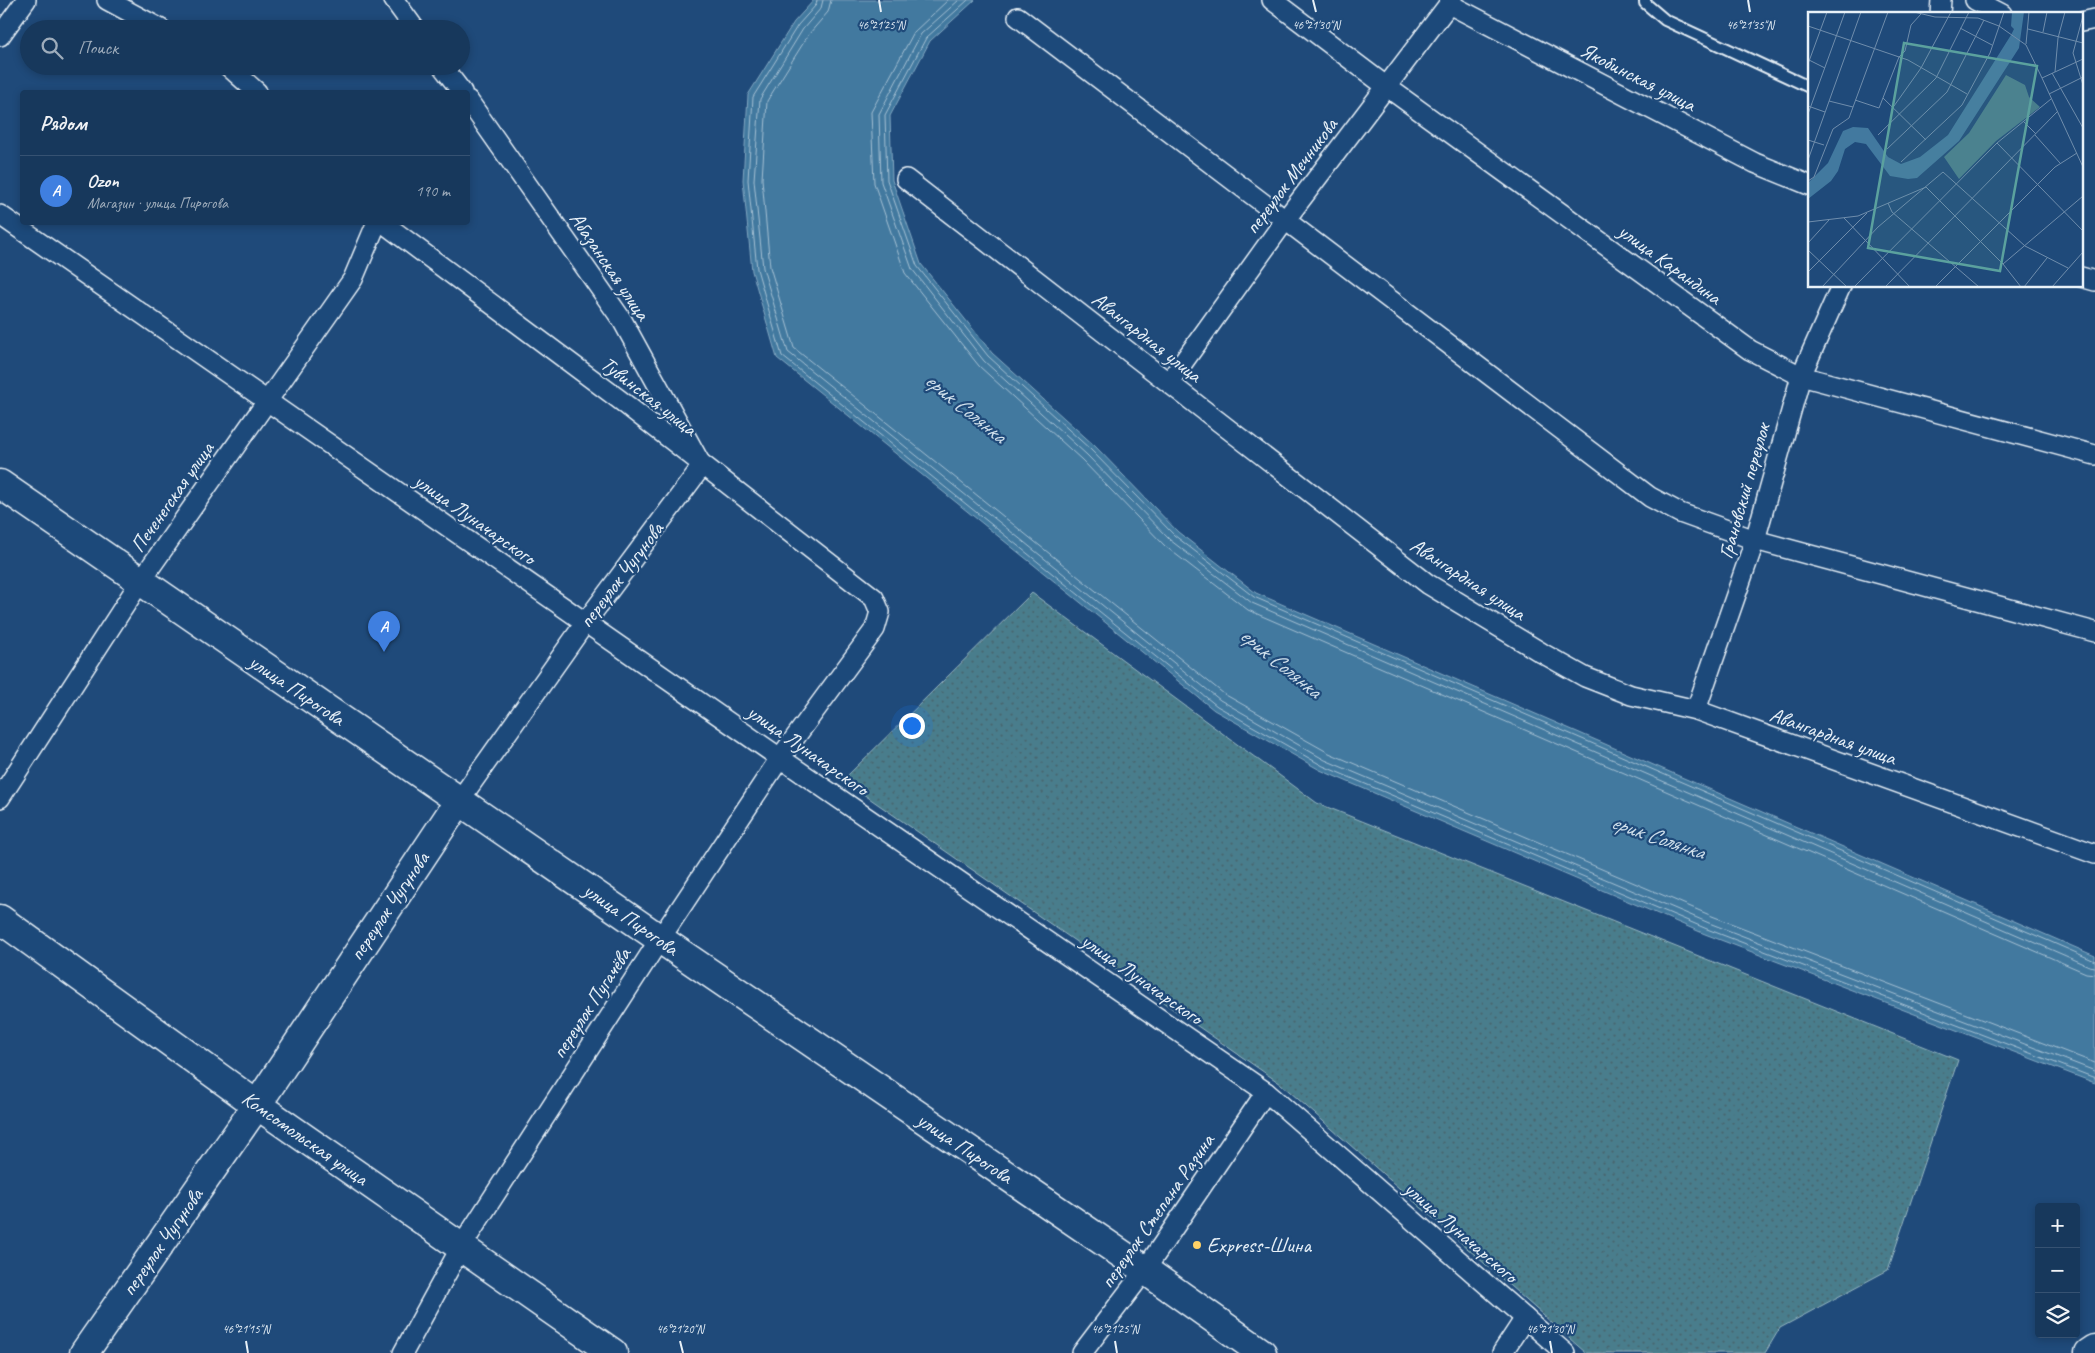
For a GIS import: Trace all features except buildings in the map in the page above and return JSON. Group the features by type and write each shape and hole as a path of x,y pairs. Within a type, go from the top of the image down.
{"main road":[{"name":"улица Пирогова","path":"0,484 660,939 1145,1270 1262,1353"},
{"name":"переулок Чугунова","path":"84,1353 257,1105 459,801"},
{"name":"Комсомольская улица","path":"0,919 257,1105 614,1353"},
{"path":"2089,1353 2095,1349"}],"street":[{"path":"0,36 26,0"},
{"path":"107,0 144,20"},
{"path":"394,0 408,20"},
{"name":"улица Карандина","path":"1272,0 1387,87 1750,350 1801,376 2095,455"},
{"path":"1975,0 1998,12"},
{"name":"переулок Мечникова","path":"1169,382 1286,219 1450,2"},
{"name":"Якобинская улица","path":"1450,2 1755,163 1808,185"},
{"path":"1018,17 1650,497 1680,513 1755,540 2095,632"},
{"path":"2082,22 2095,19"},
{"path":"238,75 255,90"},
{"path":"449,75 460,90"},
{"name":"Абазанская улица","path":"471,110 622,320 702,466"},
{"name":"Авангардная улица","path":"906,179 1428,584 1542,653 1585,676 1631,695 1696,710 2095,854"},
{"name":"улица Луначарского","path":"0,216 780,758 1266,1092 1565,1353"},
{"name":"Печенегская улица","path":"0,798 140,582 353,279 376,225"},
{"name":"Тувинская улица","path":"386,225 620,400 702,466 874,598 880,612"},
{"path":"2082,277 2095,281"},
{"name":"Грановский переулок","path":"1696,710 1755,540 1801,376 1840,288"},
{"name":"переулок Чугунова","path":"459,801 585,623 702,466"},
{"name":"переулок Пугачёва","path":"403,1353 461,1246 780,758 875,629 880,612"},
{"name":"переулок Степана Разина","path":"1082,1353 1145,1270 1266,1092"},
{"path":"1502,1353 1525,1318"}],"lane":[{"path":"1645,0 1645,3 1665,20 1808,87"}],"shaded area":[{"path":"1032,593 1317,803 1958,1060 1888,1270 1780,1328 1765,1353 1586,1353 1281,1084 843,780"}],"water":[{"name":"ерик Солянка","path":"814,0 975,0 930,41 890,116 892,180 921,264 992,353 1095,446 1178,532 1256,593 2095,956 2095,1083 1705,934 1320,770 1214,710 777,358 752,271 743,180 748,95 794,22"}],"place":[{"name":"Ozon","path":"384,652"},
{"name":"Express-Шина","path":"1197,1245"}]}
